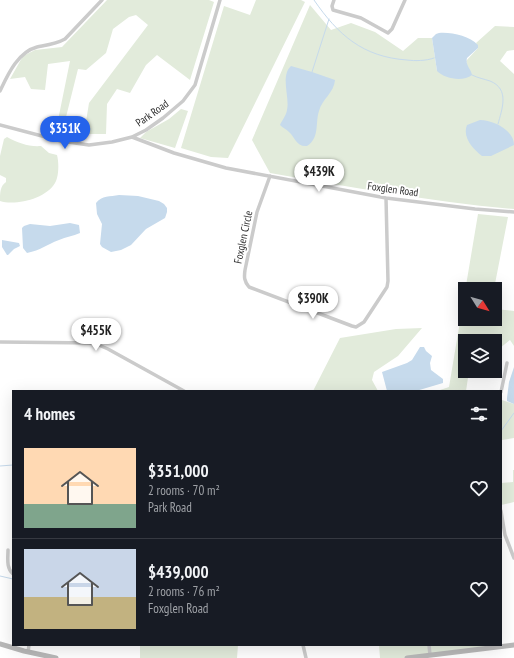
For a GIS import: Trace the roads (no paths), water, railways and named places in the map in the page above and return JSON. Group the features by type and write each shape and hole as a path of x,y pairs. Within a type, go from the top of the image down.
{"street":[{"path":"0,91 22,54 33,48 57,43 65,39 102,0"},
{"name":"Park Road","path":"0,125 80,145 112,142 132,137 146,130 183,101 191,91 197,78 220,0"},
{"path":"334,0 332,6 333,10 361,18 388,32 392,29 405,0"},
{"name":"Foxglen Road","path":"132,137 174,153 210,164 270,176 386,198 475,209 514,212"},
{"name":"Foxglen Circle","path":"270,176 257,212 244,270 244,279 246,283 249,287 356,327 364,322 387,287 386,198"},
{"path":"0,342 94,343 108,349 182,390"},
{"path":"501,390 508,363"},
{"path":"502,517 505,535 514,558"},
{"path":"8,550 8,566 12,573"},
{"path":"0,644 56,658"},
{"path":"407,658 514,645"},
{"path":"28,652 29,646"},
{"path":"303,646 306,658"},
{"path":"429,646 430,655"}],"water":[{"path":"439,33 460,35 470,39 478,45 478,48 467,58 467,63 472,75 454,79 440,74 437,71 432,38"},
{"path":"291,66 335,80 332,89 321,107 314,139 307,146 300,145 289,132 280,125 286,114 288,105 286,75"},
{"path":"480,120 491,122 507,130 511,135 514,145 491,156 482,156 469,142 466,134 467,125"},
{"path":"119,195 138,196 159,201 167,208 167,212 165,218 146,229 131,245 121,250 111,252 102,247 100,244 102,224 97,214 96,203 104,197"},
{"path":"70,223 79,225 80,233 54,242 32,252 27,253 23,248 22,228 24,226 30,224 50,226"},
{"path":"2,240 19,243 20,246 7,255 2,247"},
{"path":"420,347 424,347 432,356 430,363 431,370 443,379 443,383 419,390 387,390 382,372 412,360"},
{"path":"514,367 514,404 507,401 507,398 509,382"}],"waterway":[{"path":"314,0 332,24 342,34 365,49 391,58 417,61 434,58"},
{"path":"312,72 329,19"},
{"path":"472,75 490,81 500,89 503,100 498,124"},
{"path":"502,430 514,413"},
{"path":"0,466 12,465"},
{"path":"0,576 12,579"}]}
